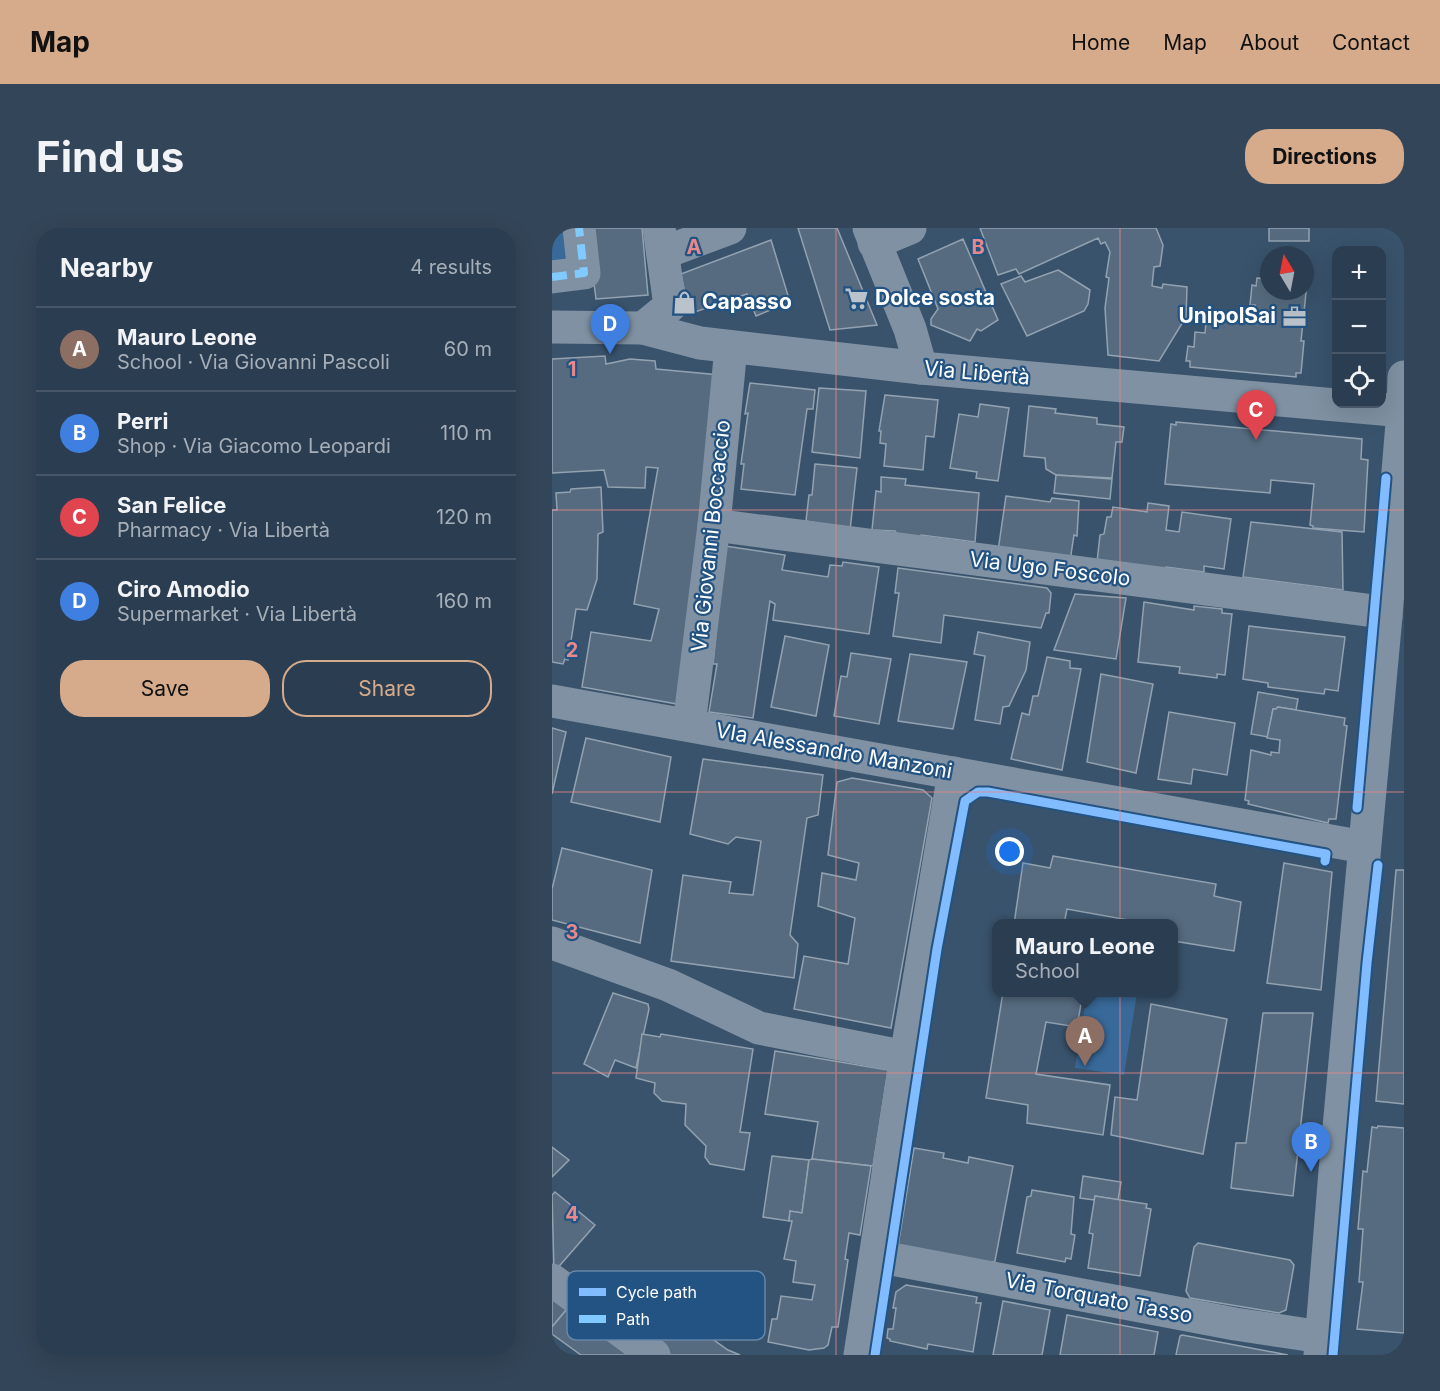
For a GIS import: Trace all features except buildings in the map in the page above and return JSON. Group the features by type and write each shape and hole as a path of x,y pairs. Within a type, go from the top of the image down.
{"street":[{"path":"552,277 584,273 579,228"},
{"path":"644,328 670,306 661,240 730,228"},
{"path":"910,228 871,235 910,329 921,368"},
{"name":"Via Libertà","path":"552,327 644,328 700,343 921,368 1404,411"},
{"name":"Via Giovanni Boccaccio","path":"689,725 714,525 731,346"},
{"path":"1321,1346 1404,411 1404,377"},
{"name":"Via Ugo Foscolo","path":"714,525 1374,611 1386,615"},
{"name":"VIa Alessandro Manzoni","path":"552,701 1364,847"},
{"path":"860,1355 906,1057 954,773"},
{"path":"552,944 668,985 759,1028 906,1057"},
{"name":"Via Torquato Tasso","path":"876,1256 1235,1324 1321,1346"},
{"path":"552,1280 567,1291"},
{"path":"634,1340 654,1355"}],"shaded area":[{"path":"572,231 577,267 552,270 552,234"},
{"path":"1086,997 1136,997 1124,1075 1075,1068"}],"marked path":[{"path":"552,277 584,273 579,228"}],"cycle path":[{"path":"1357,808 1386,478"},
{"path":"875,1355 937,949 965,801 978,792 988,792 1326,854 1325,861"},
{"path":"1333,1355 1367,963 1378,865"}],"place":[{"name":"Dolce sosta","path":"857,298"},
{"name":"Capasso","path":"684,302"},
{"name":"UnipolSai","path":"1294,316"},
{"name":"Ciro Amodio","path":"610,354"},
{"name":"San Felice","path":"1256,440"},
{"name":"Mauro Leone","path":"1085,1066"},
{"name":"Perri","path":"1311,1172"}]}
